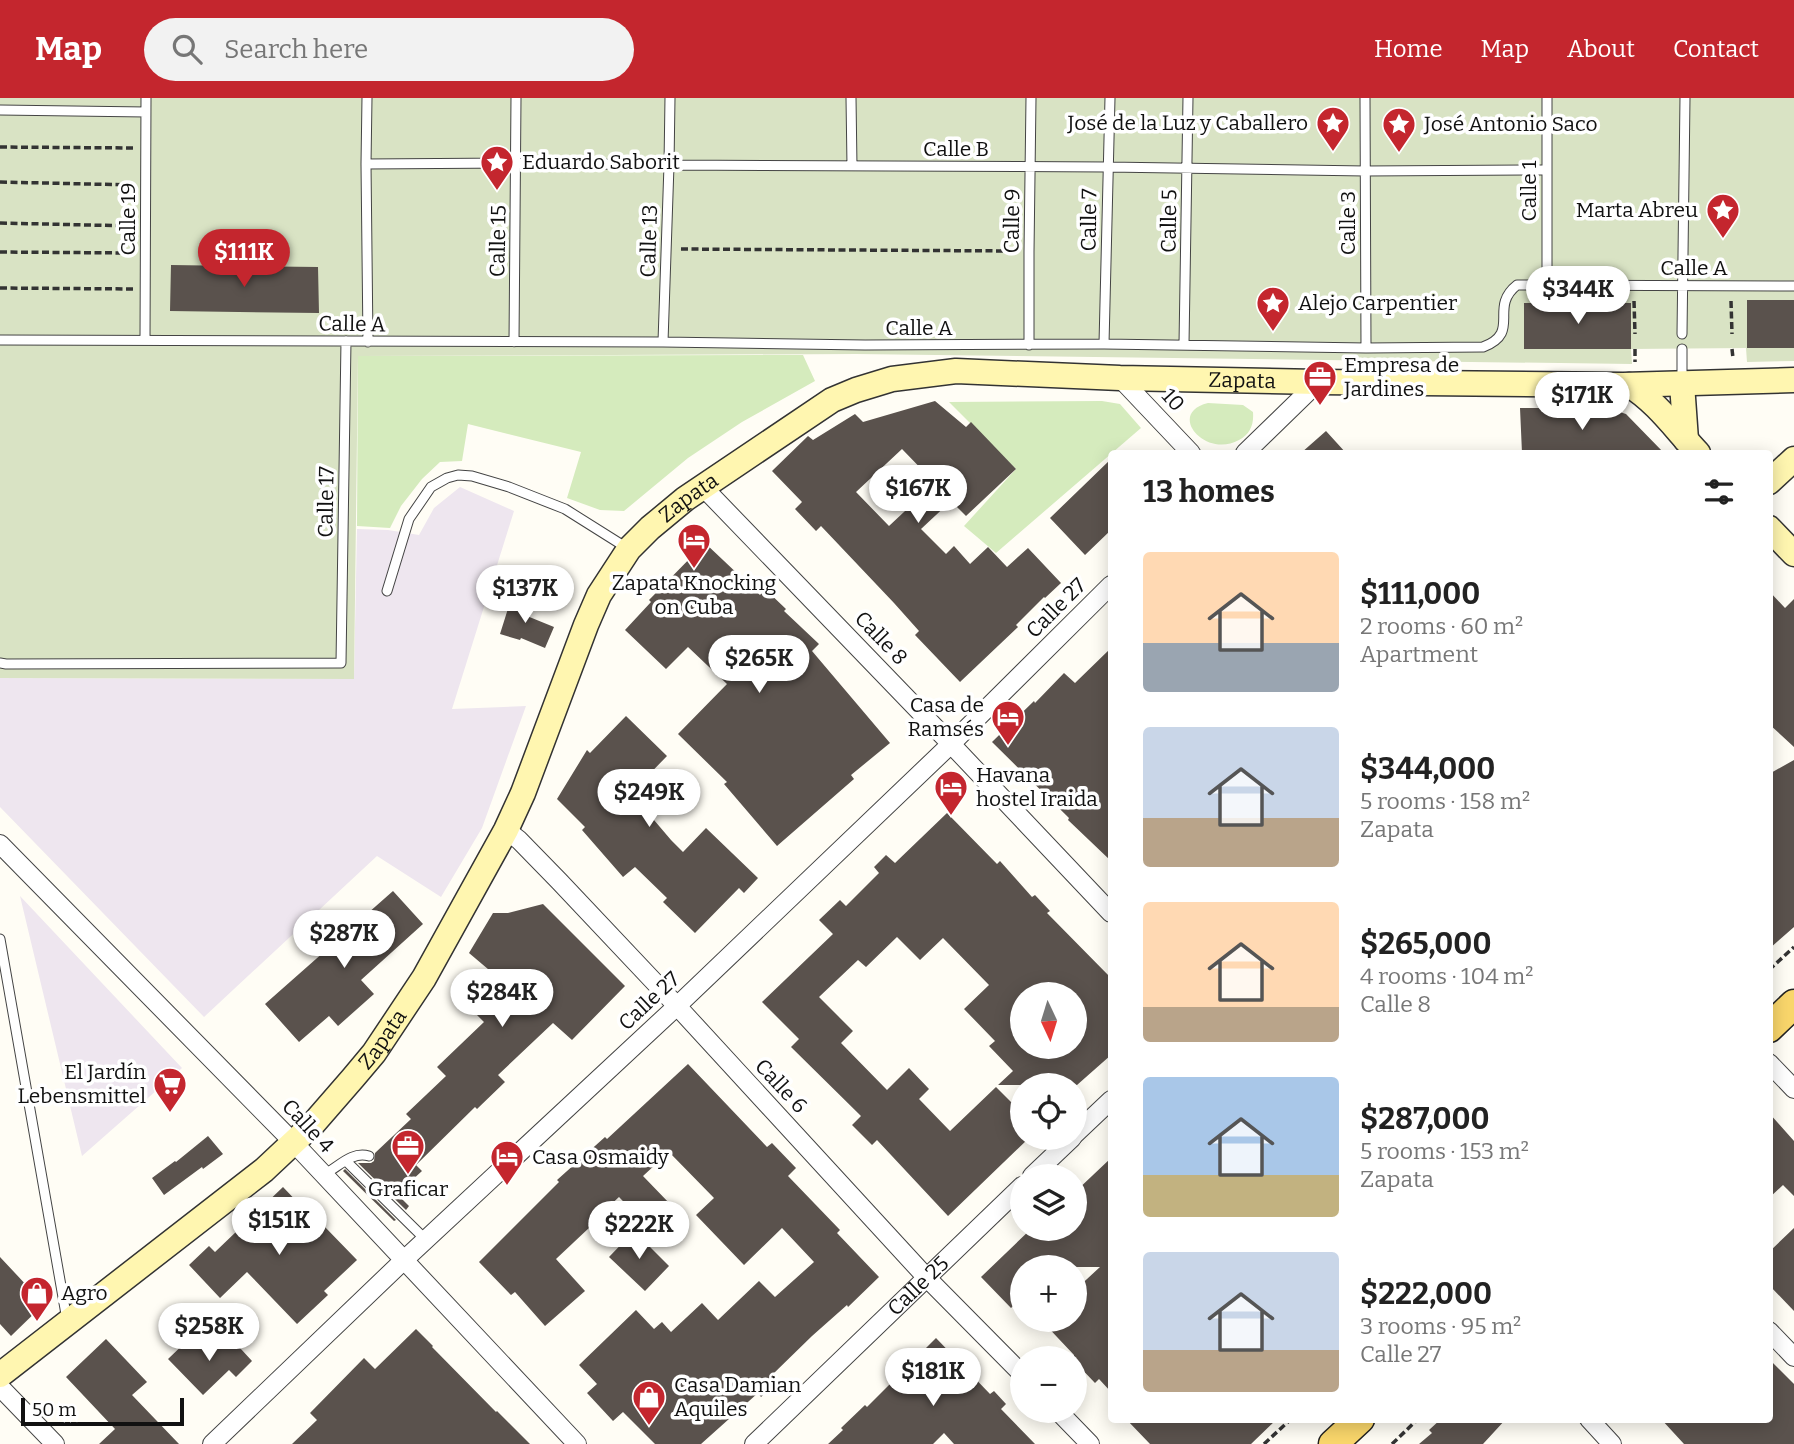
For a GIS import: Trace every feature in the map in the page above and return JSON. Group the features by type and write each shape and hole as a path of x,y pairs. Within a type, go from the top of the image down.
{"main road":[{"name":"Zapata","path":"0,1375 264,1170 335,1100 374,1053 409,1003 506,830 523,793 599,595 629,549 650,528 703,487 832,401 884,381 956,371 1318,382 1629,385 1794,380"},
{"path":"1682,384 1692,447"},
{"path":"1629,385 1652,402 1692,447"},
{"path":"1773,478 1794,459"},
{"path":"1773,532 1794,554"},
{"path":"1773,1024 1794,1004"}],"street":[{"name":"10","path":"1121,378 1188,450"},
{"path":"1248,450 1318,382"},
{"name":"Calle 8","path":"703,487 1108,910"},
{"name":"Calle 27","path":"212,1444 404,1260 677,1006 951,744 1108,588"},
{"name":"Calle 6","path":"506,830 559,881 927,1278 1010,1362"},
{"name":"Calle 4","path":"0,844 294,1143 577,1444"},
{"path":"1773,1067 1794,1089"},
{"path":"1087,1123 1108,1103"},
{"path":"1044,1164 1059,1150"},
{"name":"Calle 25","path":"754,1444 1010,1198"},
{"path":"1773,1335 1794,1357"},
{"path":"0,1387 55,1444"},
{"path":"1070,1423 1090,1444"},
{"path":"1593,1423 1612,1444"}],"lane":[{"name":"Calle 19","path":"145,340 146,98"},
{"path":"367,98 368,342"},
{"name":"Calle 15","path":"514,342 516,98"},
{"name":"Calle 13","path":"663,342 670,98"},
{"path":"851,98 852,166"},
{"name":"Calle 9","path":"1030,345 1031,98"},
{"name":"Calle 7","path":"1104,344 1110,98"},
{"name":"Calle 5","path":"1184,344 1188,98"},
{"name":"Calle 3","path":"1366,98 1366,348"},
{"name":"Calle 1","path":"1547,98 1547,284"},
{"path":"1682,334 1685,98"},
{"path":"0,110 146,112"},
{"name":"Calle B","path":"366,164 1546,170"},
{"name":"Calle A","path":"0,340 1483,347 1495,342 1503,333 1504,303 1509,292 1517,285 1794,286"},
{"name":"Calle 17","path":"0,663 341,663 346,341"},
{"path":"1682,349 1682,384"},
{"path":"387,591 409,519 432,487 458,475 509,487 565,509 629,549"},
{"path":"0,939 68,1323"},
{"path":"323,1175 353,1156 369,1156"},
{"path":"346,1161 426,1240"}],"path":[{"path":"0,147 146,149"},
{"path":"0,182 146,186"},
{"path":"0,223 145,227"},
{"path":"667,249 1029,251"},
{"path":"0,252 146,253"},
{"path":"1634,285 1635,334"},
{"path":"1731,286 1732,334"},
{"path":"0,288 145,289"},
{"path":"1773,966 1794,947"},
{"path":"1264,1444 1287,1423"},
{"path":"1392,1444 1414,1423"}],"shaded area":[{"path":"460,487 514,511 452,709 526,706 482,828 441,897 377,856 204,1017 0,807 0,678 354,679 357,529 419,535 434,508"},
{"path":"20,896 182,1068 82,1156"}],"green space":[{"path":"0,98 1794,98 1794,361 1747,362 1746,348 1631,349 1632,364 856,354 358,356 354,679 0,678"},
{"path":"803,355 815,381 742,422 688,458 624,511 600,510 567,498 581,452 468,424 462,461 440,462 422,479 401,506 390,528 357,526 358,356"},
{"path":"1102,401 1120,404 1141,428 1115,450 1108,450 1108,456 996,553 964,526 1016,469 949,402"},
{"path":"1208,403 1243,405 1253,412 1249,432 1243,438 1226,444 1214,444 1203,439 1190,424 1190,416 1196,408"}],"building":[{"path":"171,265 318,267 319,313 170,311"},
{"path":"1747,300 1794,300 1794,348 1747,348"},
{"path":"1524,303 1631,303 1631,349 1524,349"},
{"path":"935,401 966,427 971,422 1016,469 966,516 951,501 921,529 946,554 954,546 970,564 988,547 1007,567 1028,548 1061,583 960,682 915,635 919,631 821,526 816,531 795,509 802,502 772,471 808,436 813,440 855,414 863,422","holes":["902,449 935,483 889,526 856,492"]},
{"path":"1520,408 1607,408 1626,414 1661,450 1522,450"},
{"path":"1326,431 1343,450 1304,450"},
{"path":"1108,462 1108,533 1085,555 1050,518"},
{"path":"705,543 760,595 765,589 819,644 812,651 890,743 851,775 854,779 777,846 724,784 727,782 678,734 727,684 688,647 666,669 625,630 651,602 649,600"},
{"path":"1773,595 1785,608 1794,599 1794,747 1773,728"},
{"path":"511,599 531,605 527,616 554,627 545,648 521,638 520,640 500,634"},
{"path":"1108,651 1108,858 992,742 1064,673 1075,683"},
{"path":"626,716 667,756 631,793 683,852 706,828 758,878 744,893 739,888 695,933 663,902 667,898 635,867 623,877 582,830 585,827 557,799 587,750 590,753"},
{"path":"1794,760 1794,927 1773,945 1773,772"},
{"path":"947,813 997,864 1000,861 1032,897 1035,895 1050,911 1047,913 1108,975 1108,1058 1087,1076 1087,1073 1011,1073 1013,1071 989,1046 995,1041 964,1009 989,985 943,938 920,960 897,937 866,967 858,960 819,997 853,1031 841,1043 887,1090 909,1068 929,1089 919,1099 950,1131 996,1087 1010,1101 1010,1150 1017,1150 948,1216 877,1140 872,1145 852,1125 861,1116 791,1047 799,1039 762,1002 833,934 819,920 840,900 846,906 879,873 874,867 886,855 895,863"},
{"path":"393,891 423,924 361,980 374,994 338,1026 329,1016 299,1042 265,1004"},
{"path":"543,904 625,986 572,1040 553,1023 498,1075 505,1082 477,1109 475,1107 416,1165 422,1171 397,1194 409,1206 406,1210 358,1163 374,1161 375,1153 411,1119 406,1114 446,1076 437,1067 484,1022 477,1015 508,986 469,953 493,913 508,913"},
{"path":"688,1064 767,1147 772,1143 796,1168 788,1176 840,1230 837,1233 879,1277 772,1375 778,1381 761,1397 758,1393 701,1444 655,1444 623,1412 613,1421 587,1393 597,1384 579,1365 636,1310 654,1329 662,1322 671,1332 702,1303 718,1320 759,1281 775,1297 814,1262 782,1228 744,1265 696,1215 714,1198 669,1152 643,1176 671,1205 648,1227 619,1197 588,1226 590,1227 556,1259 585,1291 545,1326 515,1292 511,1295 479,1262 559,1182 557,1180 605,1137 607,1139"},
{"path":"1010,1074 1010,1085 998,1085"},
{"path":"1773,1117 1794,1141 1794,1196 1783,1185 1773,1194"},
{"path":"208,1136 223,1154 164,1195 152,1178"},
{"path":"1108,1161 1108,1389 1099,1379 1095,1383 1087,1375 1087,1346 1066,1346 1052,1332 1087,1332 1087,1279 1100,1267 1087,1267 1087,1255 1010,1255 1010,1307 981,1277 1018,1241 1087,1241 1087,1181"},
{"path":"345,1169 396,1220 343,1171"},
{"path":"283,1187 357,1260 324,1291 328,1295 297,1324 247,1272 220,1298 189,1265 209,1246 215,1252"},
{"path":"1794,1228 1794,1311 1773,1289 1773,1248"},
{"path":"634,1231 669,1266 645,1291 609,1257"},
{"path":"0,1257 44,1304 11,1336 0,1324"},
{"path":"416,1329 530,1444 292,1444 317,1420 310,1413 364,1358 375,1369"},
{"path":"192,1336 209,1354 229,1336 252,1361 236,1377 229,1370 203,1395 168,1359"},
{"path":"936,1338 990,1394 994,1391 1006,1404 1001,1409 1010,1418 1010,1423 1015,1423 1035,1444 954,1444 944,1433 933,1444 828,1444 865,1405 867,1407"},
{"path":"106,1339 147,1382 132,1395 179,1444 99,1444 115,1429 66,1377"},
{"path":"1773,1363 1794,1384 1794,1444 1684,1444 1665,1423 1773,1423"},
{"path":"1130,1423 1273,1423 1251,1444 1150,1444"},
{"path":"1437,1423 1502,1423 1483,1444 1419,1444 1432,1433 1429,1430"}],"place":[{"name":"José de la Luz y Caballero","path":"1333,153"},
{"name":"José Antonio Saco","path":"1399,154"},
{"name":"Eduardo Saborit","path":"497,192"},
{"name":"Marta Abreu","path":"1723,240"},
{"name":"Alejo Carpentier","path":"1273,333"},
{"name":"Empresa de Jardines","path":"1320,407"},
{"name":"Zapata Knocking on Cuba","path":"694,570"},
{"name":"Casa de Ramsés","path":"1008,747"},
{"name":"Havana hostel Iraida","path":"951,817"},
{"name":"El Jardín Lebensmittel","path":"170,1114"},
{"name":"Graficar","path":"408,1176"},
{"name":"Casa Osmaidy","path":"507,1187"},
{"name":"Agro","path":"37,1323"},
{"name":"Casa Damian Aquiles","path":"649,1427"}]}
